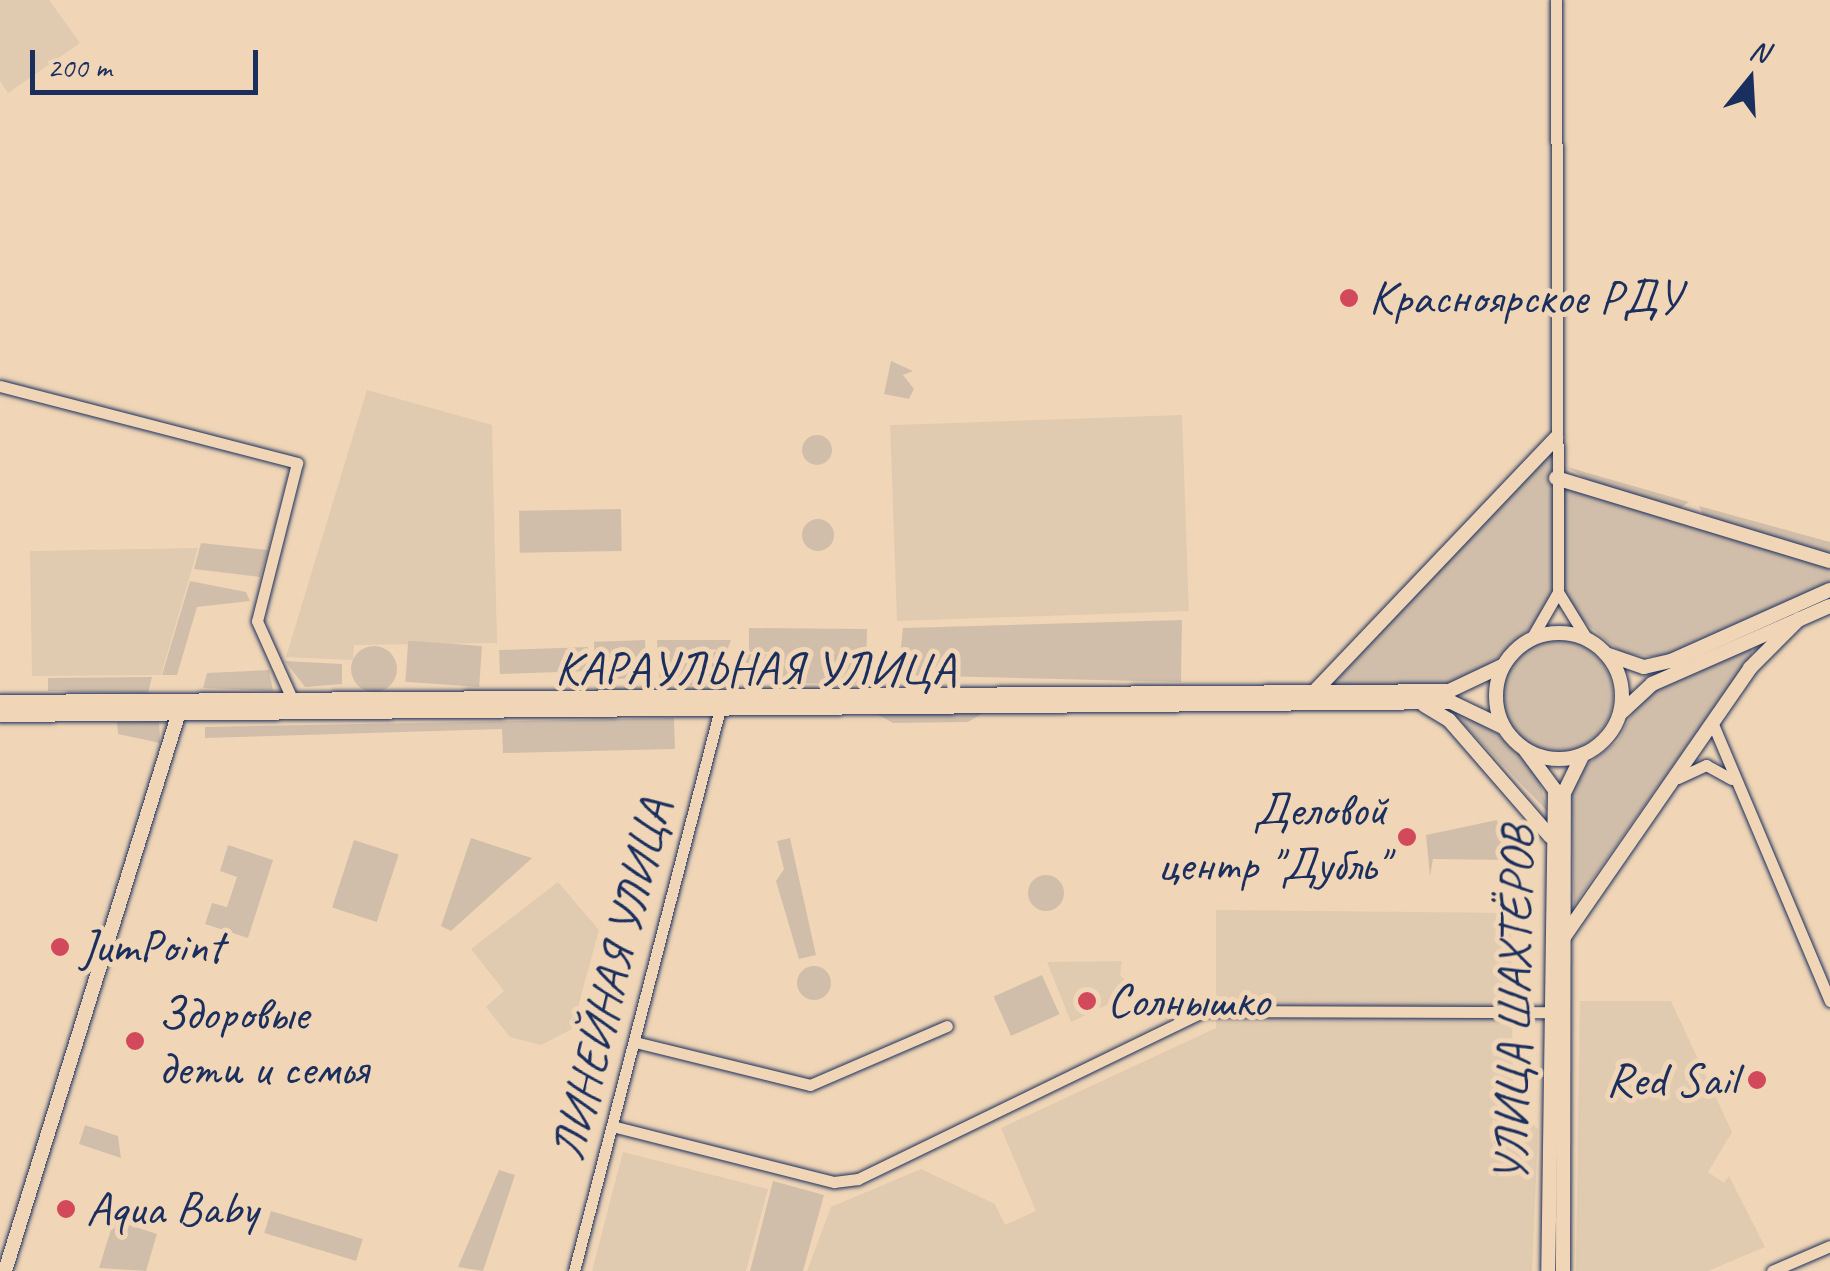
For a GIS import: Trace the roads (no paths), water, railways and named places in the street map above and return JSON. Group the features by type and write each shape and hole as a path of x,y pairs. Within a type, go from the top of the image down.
{"main road":[{"path":"1314,692 1556,438"},
{"path":"1556,478 1830,560"},
{"path":"1830,590 1671,661 1644,667 1607,654 1588,639 1531,639 1502,666 1495,697 1503,727 1526,750 1583,754 1652,684 1830,606"},
{"path":"1564,937 1712,722 1799,619"},
{"path":"1607,654 1621,684 1619,717"},
{"name":"КАРАУЛЬНАЯ УЛИЦА","path":"0,702 180,706 1463,690 1502,666"},
{"name":"КАРАУЛЬНАЯ УЛИЦА","path":"0,715 292,699 1407,702 1463,704 1503,727"},
{"path":"1407,702 1449,720 1552,841"},
{"path":"5,1271 180,706"},
{"name":"УЛИЦА ШАХТЁРОВ","path":"1526,750 1554,790 1548,1271"},
{"name":"УЛИЦА ШАХТЁРОВ","path":"1564,1271 1564,793 1583,754"}],"street":[{"path":"1531,639 1558,592 1556,0"},
{"path":"0,386 297,463 256,622 292,699"},
{"path":"1558,592 1588,639"},
{"name":"ЛИНЕЙНАЯ УЛИЦА","path":"574,1271 721,701"},
{"path":"1712,722 1731,780 1830,1001"},
{"path":"1664,794 1698,766 1731,780"},
{"path":"612,1126 834,1182 858,1180 1204,1011 1552,1012"},
{"path":"635,1042 810,1085 948,1026"},
{"path":"1772,1271 1830,1246"}],"place":[{"name":"Красноярское РДУ","path":"1349,298"},
{"name":"Деловой центр \"Дубль\"","path":"1407,837"},
{"name":"JumPoint","path":"60,947"},
{"name":"Солнышко","path":"1087,1001"},
{"name":"Здоровые дети и семья","path":"135,1041"},
{"name":"Red Sail","path":"1757,1080"},
{"name":"Aqua Baby","path":"66,1209"}]}
